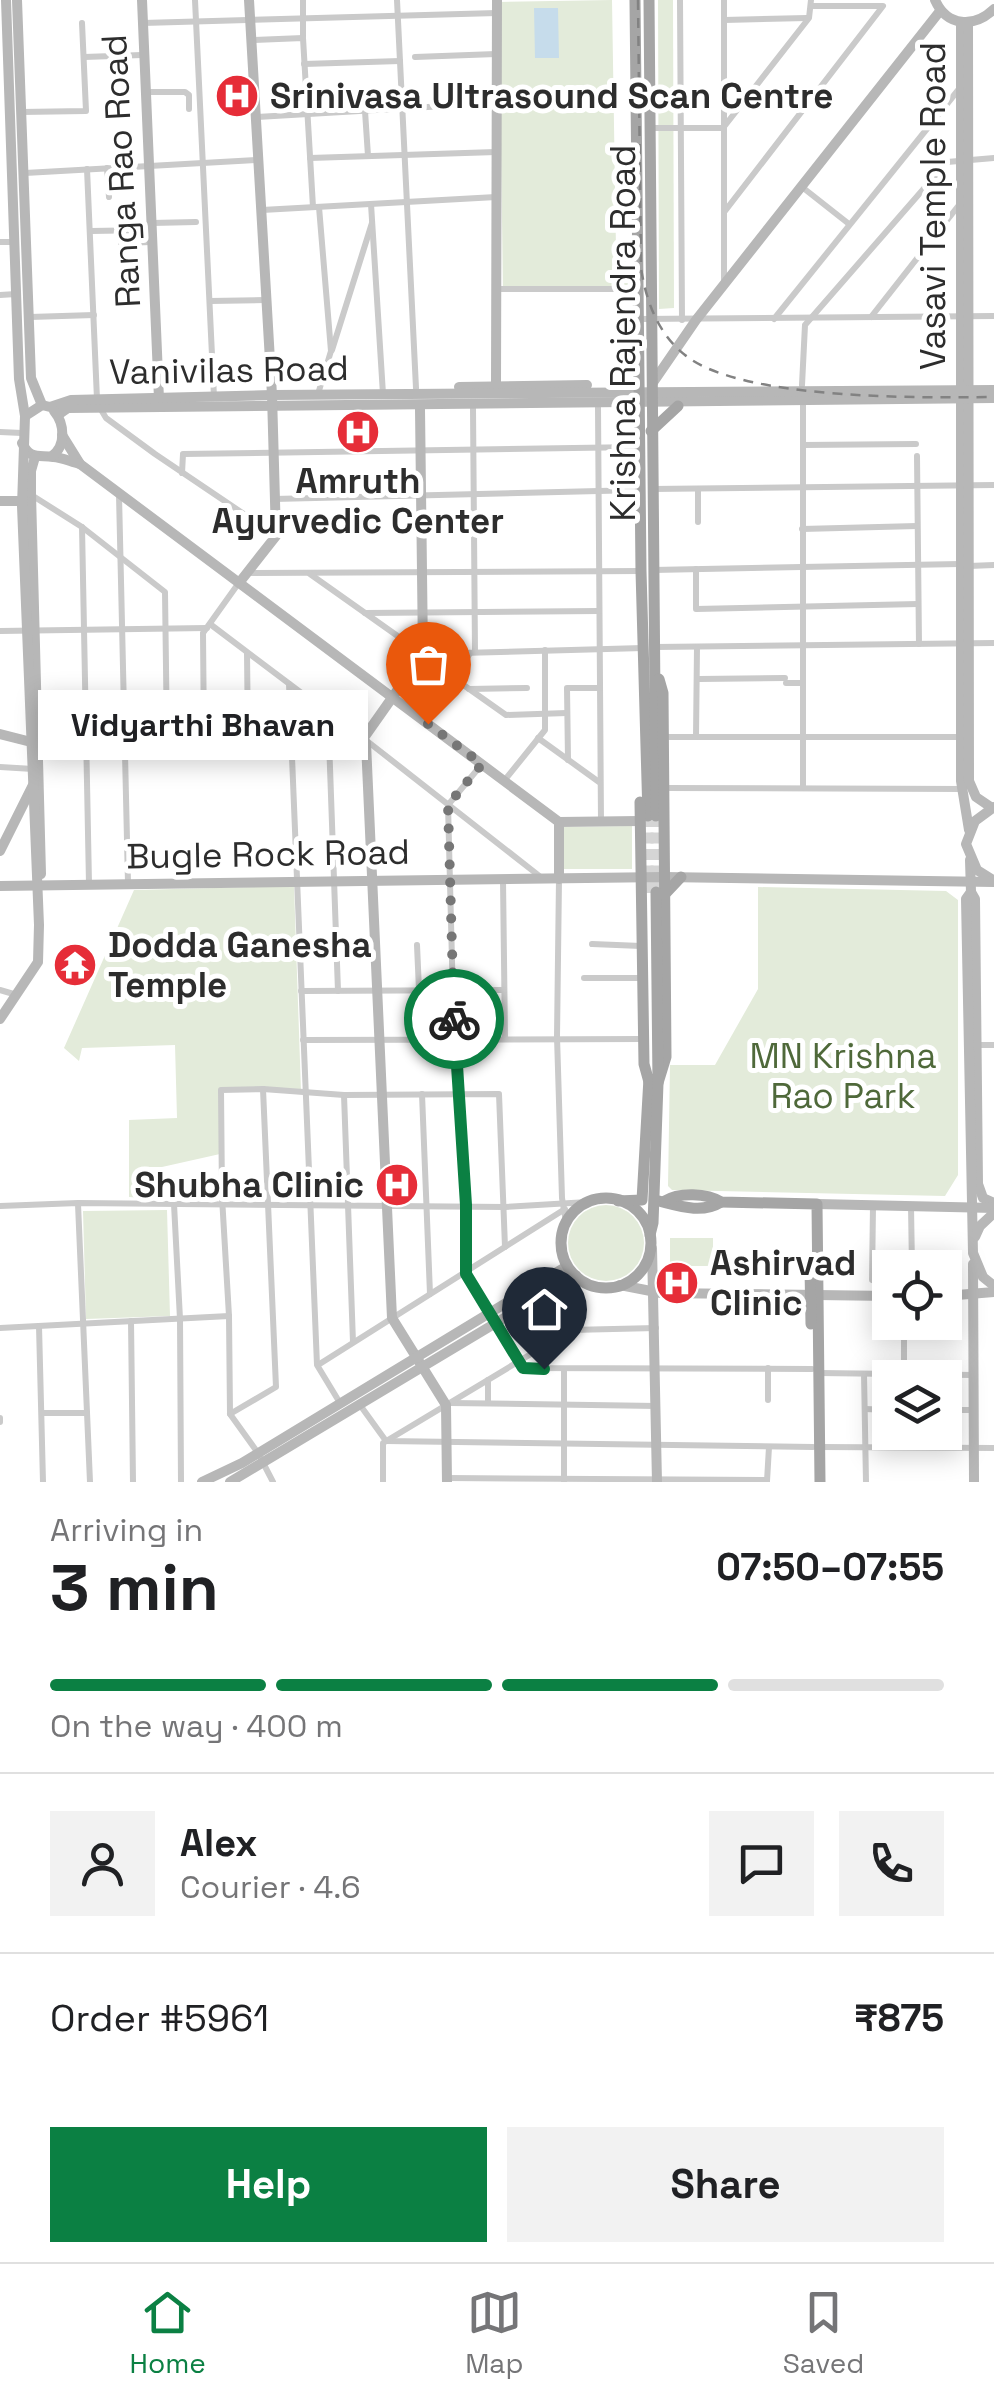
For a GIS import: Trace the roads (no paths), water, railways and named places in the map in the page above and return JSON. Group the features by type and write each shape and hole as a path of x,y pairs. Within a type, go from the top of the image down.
{"main road":[{"path":"0,1019 38,962 38,884 42,872 22,438 25,416 19,379 13,208 6,144 6,0"},
{"path":"17,0 9,47 21,112 31,378 80,464"},
{"name":"Ranga Rao Road","path":"142,0 159,399"},
{"path":"243,578 276,536 249,0"},
{"path":"497,0 499,394"},
{"path":"635,0 640,288 646,320"},
{"name":"Krishna Rajendra Road","path":"646,490 640,446 646,406 649,0"},
{"path":"646,385 802,188 937,6 948,19 965,22 980,20 993,12"},
{"name":"Vasavi Temple Road","path":"965,22 965,644"},
{"name":"Vasavi Temple Road","path":"965,159 961,202 965,247"},
{"path":"415,399 646,385 824,386 839,394"},
{"path":"499,394 965,394 994,390"},
{"name":"Vanivilas Road","path":"50,409 60,401 178,406 318,395 383,394 415,399"},
{"path":"415,399 473,408 598,407 803,404 839,394"},
{"path":"965,394 994,398"},
{"name":"Vanivilas Road","path":"98,404 214,397 415,399"},
{"path":"415,399 420,450 423,654 365,740 392,1318 448,1404 447,1480"},
{"name":"Krishna Rajendra Road","path":"646,406 651,431 646,490 649,669"},
{"path":"651,431 678,406"},
{"path":"25,416 50,409"},
{"path":"52,456 60,449 62,434"},
{"path":"22,438 28,454 80,464 243,578 392,698 558,822 648,818"},
{"path":"26,498 35,457"},
{"path":"0,498 26,498"},
{"path":"965,644 961,737 969,830 966,844 975,899 978,1184 982,1198 994,1208"},
{"path":"965,644 966,789 993,808 975,820 969,830"},
{"path":"649,669 664,693 664,877 656,893 666,1057 653,1082"},
{"path":"620,1286 647,1264 654,1201 653,1082 644,1064 641,946 641,877 648,818 649,669"},
{"path":"0,734 35,743 365,740"},
{"path":"35,743 34,873 38,884"},
{"path":"0,852 3,836 33,785"},
{"path":"558,822 559,879"},
{"path":"970,860 994,881"},
{"path":"656,893 682,877"},
{"name":"Bugle Rock Road","path":"0,886 682,877 971,888 994,881"},
{"path":"971,888 966,899 974,1482"},
{"path":"657,1481 658,1406 655,1291 651,1241 637,1208 618,1201 602,1198 565,1212 561,1248 571,1270 586,1284 655,1291 872,1296"},
{"path":"618,1201 712,1208 722,1202 994,1208"},
{"path":"813,1482 814,1204"},
{"path":"962,1296 994,1289 983,1276 973,1248 980,1226 994,1208"},
{"path":"230,1482 340,1403 419,1362 571,1270"},
{"path":"202,1482 260,1458 360,1405 419,1362"},
{"path":"816,1447 820,1482"}],"street":[{"path":"195,0 214,397"},
{"path":"303,0 310,158 331,351"},
{"path":"397,0 415,399"},
{"path":"680,0 682,320"},
{"path":"724,0 724,288"},
{"path":"722,128 809,18 811,3 882,6 725,210"},
{"path":"142,23 497,13"},
{"path":"724,20 809,18"},
{"path":"21,112 86,111 82,23"},
{"path":"251,40 303,37"},
{"path":"415,57 496,54"},
{"path":"84,57 142,55"},
{"path":"304,64 400,61"},
{"path":"774,319 965,86"},
{"path":"144,92 185,92 189,94 189,110"},
{"path":"256,117 496,104"},
{"path":"365,111 368,156"},
{"path":"650,128 722,128"},
{"path":"310,158 496,152"},
{"path":"802,385 804,326 946,163 994,158"},
{"path":"23,173 258,160"},
{"path":"108,168 109,197"},
{"path":"87,169 98,404 106,418 276,536"},
{"path":"802,188 849,224"},
{"path":"261,210 496,196"},
{"path":"870,318 961,202"},
{"path":"371,204 383,394"},
{"path":"0,208 13,208"},
{"path":"121,243 196,222"},
{"path":"318,395 372,222"},
{"path":"91,231 151,232"},
{"path":"0,242 14,242"},
{"path":"496,288 640,288"},
{"path":"0,295 16,294"},
{"path":"210,301 266,300"},
{"path":"28,317 94,315"},
{"path":"646,320 994,316"},
{"path":"803,404 803,788"},
{"path":"598,407 601,822"},
{"path":"473,408 472,652 455,680 506,715 568,714"},
{"path":"0,432 22,438"},
{"path":"803,445 916,444"},
{"path":"182,473 183,454 640,446"},
{"path":"917,456 920,644"},
{"path":"274,498 994,485"},
{"path":"698,490 698,522"},
{"path":"119,493 128,883"},
{"path":"26,498 82,527 165,592 166,742"},
{"path":"802,529 917,526"},
{"path":"82,527 89,884"},
{"path":"204,741 203,633 243,578 309,573 994,565"},
{"path":"696,569 696,609 918,604"},
{"path":"309,573 423,654 697,646 994,644"},
{"path":"364,613 599,612"},
{"path":"0,632 208,626 348,728"},
{"path":"696,737 697,646"},
{"path":"504,782 545,730 545,650"},
{"path":"247,652 248,741"},
{"path":"699,679 804,683"},
{"path":"289,684 316,1366 340,1403"},
{"path":"469,689 527,688"},
{"path":"568,760 567,688 600,688"},
{"path":"328,712 338,991"},
{"path":"664,737 961,737"},
{"path":"538,738 600,782"},
{"path":"365,740 542,879"},
{"path":"482,764 448,805 466,1274 523,1368 768,1368 872,1374"},
{"path":"0,767 32,769"},
{"path":"664,788 966,789"},
{"path":"503,879 505,1038"},
{"path":"559,879 556,1037 565,1212"},
{"path":"416,944 419,990"},
{"path":"592,944 641,946"},
{"path":"584,978 642,978"},
{"path":"0,990 18,995"},
{"path":"301,991 504,990"},
{"path":"303,1040 643,1039"},
{"path":"976,1045 994,1045"},
{"path":"230,1414 276,1387 263,1089"},
{"path":"273,1482 230,1414 221,1090 344,1095 499,1094 505,1246"},
{"path":"422,1094 430,1294"},
{"path":"344,1095 354,1342"},
{"path":"78,1203 90,1482"},
{"path":"174,1204 180,1319 181,1482"},
{"path":"0,1206 427,1204 565,1212"},
{"path":"872,1250 873,1204"},
{"path":"911,1205 912,1250"},
{"path":"316,1366 565,1212"},
{"path":"0,1328 230,1316"},
{"path":"131,1322 133,1482"},
{"path":"39,1326 44,1482"},
{"path":"383,1482 382,1446 386,1441 571,1330 656,1328"},
{"path":"768,1368 768,1400"},
{"path":"564,1369 564,1479"},
{"path":"864,1374 866,1482"},
{"path":"962,1374 974,1374"},
{"path":"488,1379 488,1403"},
{"path":"448,1404 658,1406"},
{"path":"360,1405 386,1441"},
{"path":"864,1409 872,1409"},
{"path":"962,1410 974,1410"},
{"path":"42,1413 87,1413"},
{"path":"386,1441 994,1448"},
{"path":"447,1480 767,1481 769,1447"}],"water":[{"path":"534,8 558,8 559,58 535,58"}],"tunnel":[{"path":"648,816 648,893"},
{"path":"656,816 656,892"}],"railway":[{"path":"638,0 641,268 646,293 667,337 685,355 711,370 746,381 879,396 994,397"}],"place":[{"name":"Srinivasa Ultrasound Scan Centre","path":"237,96"},
{"name":"Amruth Ayurvedic Center","path":"358,432"},
{"name":"Vidyarthi Bhavan","path":"428,724"},
{"name":"Dodda Ganesha Temple","path":"75,965"},
{"name":"Shubha Clinic","path":"397,1185"},
{"name":"Ashirvad Clinic","path":"677,1283"}],"park label":[{"name":"MN Krishna Rao Park","path":"843,1076"}]}
